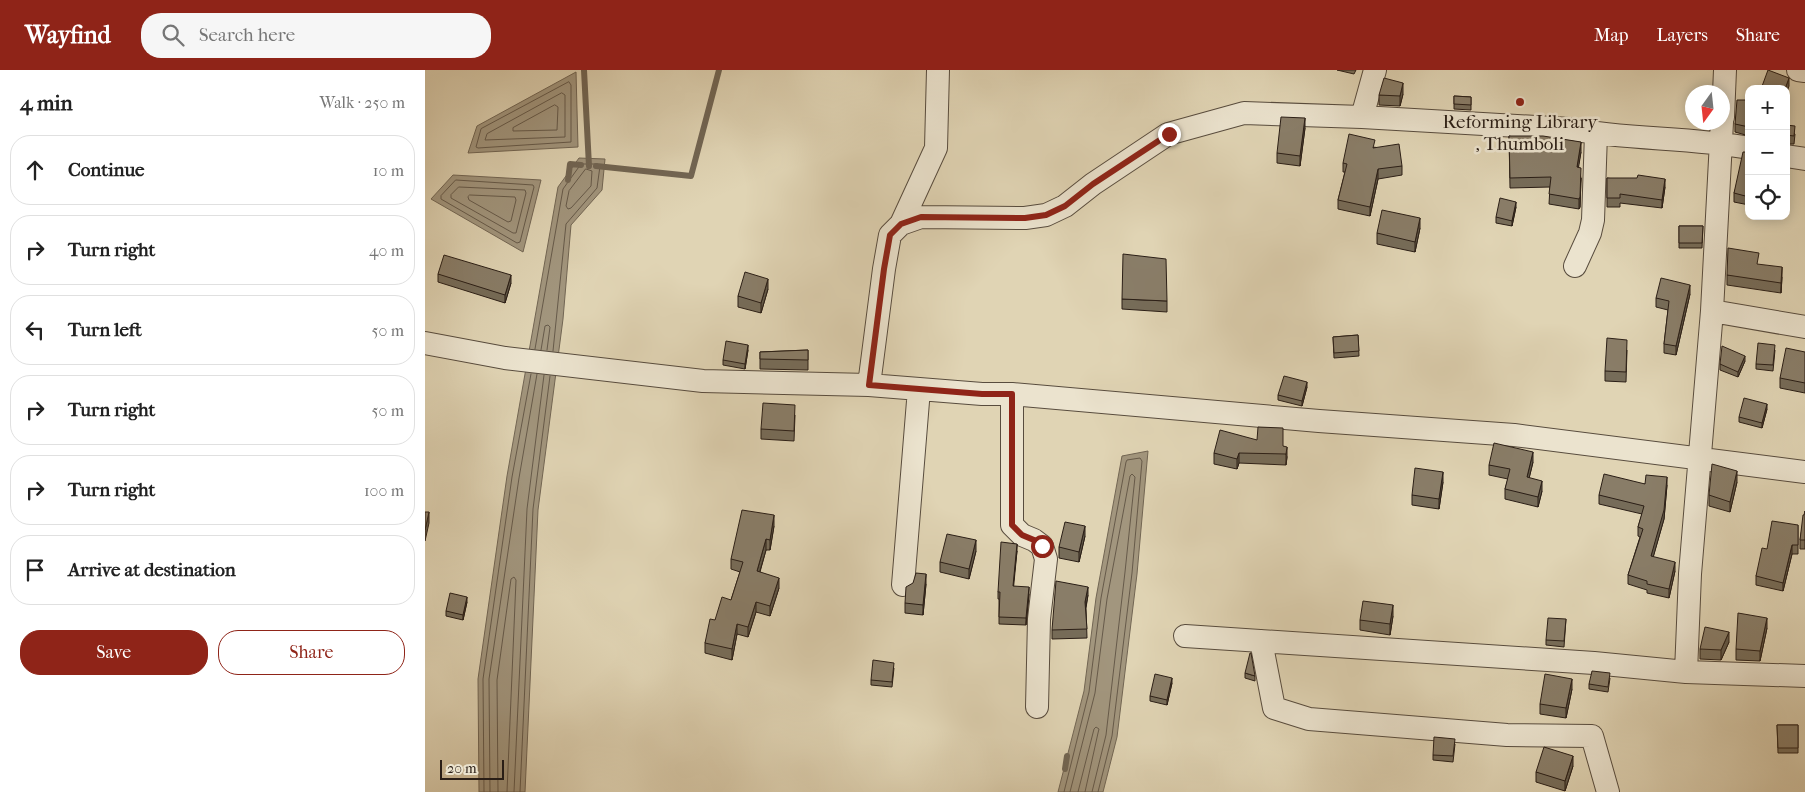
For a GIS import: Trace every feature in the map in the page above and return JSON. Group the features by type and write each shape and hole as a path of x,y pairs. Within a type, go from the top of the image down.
{"street":[{"path":"869,385 890,235 901,224 937,148 938,70"},
{"path":"1362,117 1375,70"},
{"path":"1724,85 1725,70"},
{"path":"1798,70 1805,72"},
{"path":"901,224 921,217 1025,218 1046,215 1065,206 1093,184 1169,134 1243,113 1362,117 1570,129 1596,134 1721,133 1745,146"},
{"path":"1686,672 1690,574 1713,311 1721,133"},
{"path":"1575,266 1590,233 1593,220 1596,134"},
{"path":"1790,157 1805,160"},
{"path":"1713,311 1805,327"},
{"path":"425,343 505,358 703,380 869,385 1012,394 1319,421 1514,435 1805,472"},
{"path":"903,585 919,389"},
{"path":"1012,394 1012,525 1022,535 1042,546 1046,559 1039,619 1037,707"},
{"path":"1185,636 1594,663 1741,676 1805,676"},
{"path":"1261,641 1274,708 1309,719 1507,735 1593,736 1608,792"}],"water":[{"path":"576,72 578,147 468,153 477,126"},
{"path":"579,158 605,159 602,190 571,225 563,319 538,510 525,792 479,792 478,679 507,476 558,187"},
{"path":"453,175 541,180 523,252 431,199"},
{"path":"1148,451 1137,574 1117,737 1103,792 1058,792 1084,691 1096,598 1122,456"}],"building":[{"path":"1768,70 1789,78 1786,85 1762,85"},
{"path":"1384,78 1403,83 1400,96 1379,95"},
{"path":"1454,96 1471,97 1471,105 1454,104"},
{"path":"1737,100 1745,100 1745,126 1735,124"},
{"path":"1281,117 1305,118 1300,156 1277,153"},
{"path":"1790,125 1795,126 1794,136 1790,136"},
{"path":"1349,134 1375,140 1373,148 1399,144 1402,166 1378,169 1370,207 1338,200 1347,164 1343,163"},
{"path":"1509,136 1543,136 1581,142 1577,167 1581,168 1579,199 1549,194 1551,177 1510,178"},
{"path":"1743,152 1745,152 1745,196 1734,193"},
{"path":"1638,175 1665,179 1662,200 1620,194 1620,198 1607,198 1607,178 1637,178"},
{"path":"1500,198 1516,202 1512,221 1496,217"},
{"path":"1382,210 1420,218 1415,242 1377,233"},
{"path":"1679,226 1703,226 1702,243 1679,243"},
{"path":"1728,248 1759,253 1757,264 1782,267 1781,283 1727,275"},
{"path":"1123,254 1166,259 1167,301 1122,299"},
{"path":"444,255 511,275 505,295 438,274"},
{"path":"745,272 768,279 761,303 738,296"},
{"path":"1661,278 1690,285 1676,346 1664,344 1669,301 1656,298"},
{"path":"1358,335 1359,351 1334,353 1333,337"},
{"path":"1607,338 1627,340 1626,372 1605,371"},
{"path":"726,341 748,345 745,364 723,360"},
{"path":"1758,343 1775,345 1773,365 1756,364"},
{"path":"1722,346 1745,356 1738,372 1720,364"},
{"path":"1786,348 1805,352 1805,383 1780,378"},
{"path":"808,350 808,360 760,359 760,352"},
{"path":"1284,376 1307,382 1302,401 1278,395"},
{"path":"1744,398 1767,404 1762,423 1739,417"},
{"path":"763,403 795,405 794,431 761,429"},
{"path":"1258,427 1283,428 1283,446 1287,447 1286,454 1239,453 1237,459 1214,453 1220,430 1257,440"},
{"path":"1494,443 1533,452 1527,477 1542,481 1538,497 1505,489 1510,469 1489,465"},
{"path":"1712,464 1737,471 1730,502 1709,495"},
{"path":"1415,468 1443,472 1439,499 1412,495"},
{"path":"1604,474 1645,484 1646,475 1667,477 1664,510 1651,556 1675,562 1669,589 1647,584 1647,581 1628,575 1643,529 1638,527 1644,506 1599,495"},
{"path":"742,510 774,515 770,540 766,539 757,571 779,578 770,606 756,602 748,627 737,624 732,649 705,643 710,619 715,620 722,597 731,600 743,562 731,559"},
{"path":"1805,511 1805,540 1800,540 1803,515"},
{"path":"425,512 429,512 425,530"},
{"path":"1772,521 1798,525 1798,545 1792,545 1783,583 1756,576 1762,548 1767,549"},
{"path":"1065,522 1085,526 1079,552 1059,547"},
{"path":"947,534 976,540 969,569 940,562"},
{"path":"1001,542 1017,544 1013,586 1029,587 1026,618 999,617 1000,592 998,592"},
{"path":"916,573 926,574 923,605 905,603 906,587 913,583"},
{"path":"1056,581 1088,587 1085,602 1087,629 1052,630"},
{"path":"450,593 467,597 463,615 446,611"},
{"path":"1363,601 1393,605 1390,624 1360,620"},
{"path":"1738,613 1767,618 1760,651 1736,649"},
{"path":"1548,618 1566,619 1564,641 1546,640"},
{"path":"1705,627 1729,632 1721,650 1700,649"},
{"path":"1251,653 1255,676 1245,673"},
{"path":"873,660 894,663 892,682 871,680"},
{"path":"1592,671 1610,673 1608,687 1589,684"},
{"path":"1155,674 1172,678 1167,700 1150,696"},
{"path":"1545,674 1572,679 1566,708 1540,704"},
{"path":"1777,725 1798,725 1798,748 1778,748"},
{"path":"1434,737 1455,739 1453,756 1433,755"},
{"path":"1544,747 1573,756 1565,781 1536,772"}],"waterway":[{"path":"584,70 589,166"},
{"path":"596,166 691,176 719,70"},
{"path":"568,180 570,164 581,165"},
{"path":"1065,769 1067,756"}],"place":[{"name":"Reforming Library , Thumboli","path":"1520,102"}],"route":[{"path":"1042,546 1022,535 1012,525 1012,394 982,394 869,385 890,235 901,224 921,217 1025,218 1046,215 1065,206 1093,184 1169,134"}]}
